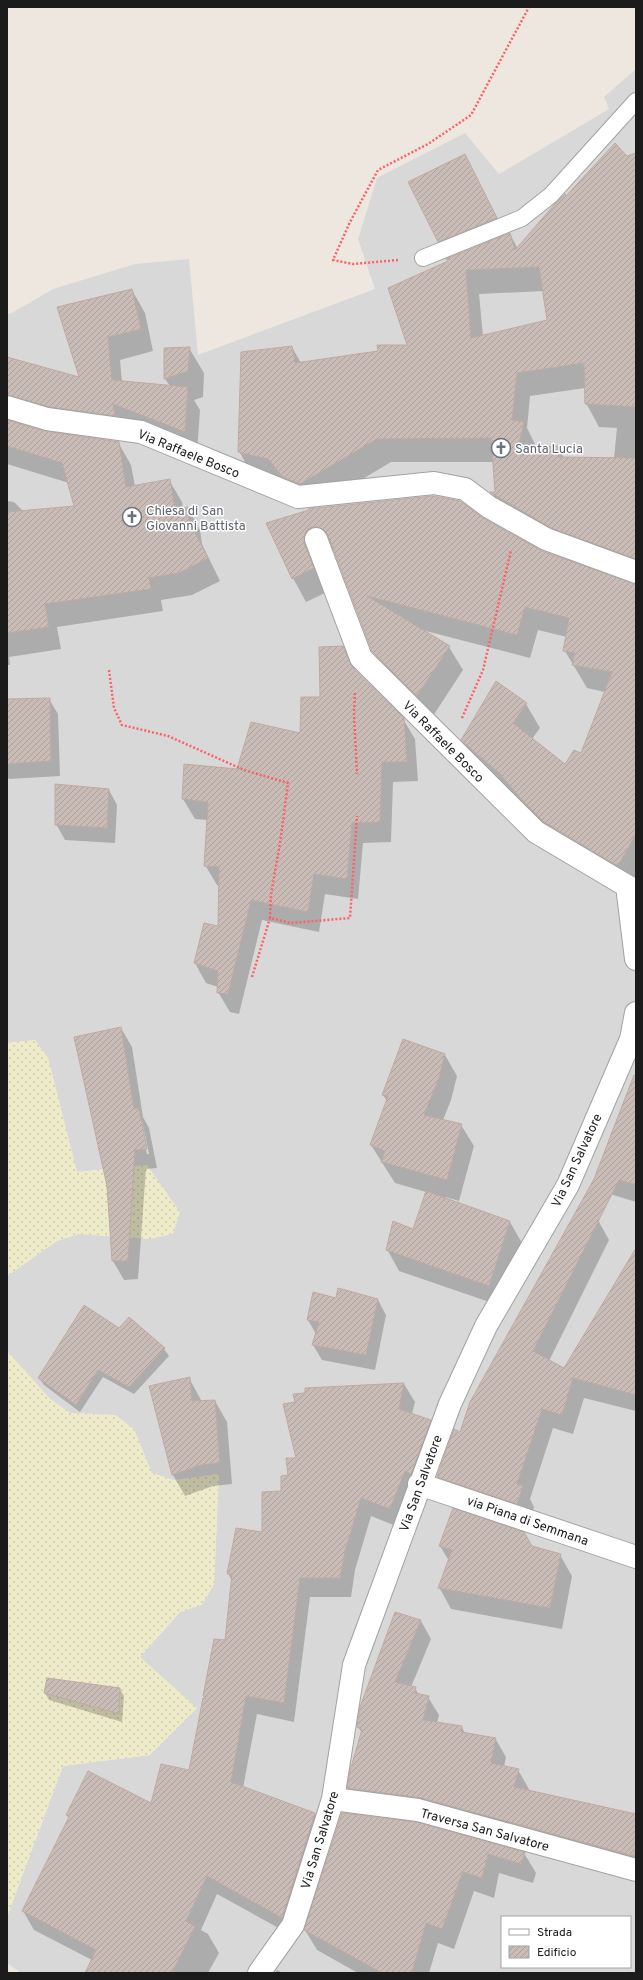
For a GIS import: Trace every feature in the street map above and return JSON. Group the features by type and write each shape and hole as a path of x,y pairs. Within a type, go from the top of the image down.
{"street":[{"name":"Via Raffaele Bosco","path":"7,407 47,420 141,432 298,497 434,484 464,489 489,507 517,523"},
{"path":"517,523 546,539 636,572"},
{"name":"Via Raffaele Bosco","path":"316,539 361,658 536,832 631,888"},
{"path":"631,888 636,958"},
{"name":"Via San Salvatore","path":"260,1973 293,1925 332,1799 354,1665 419,1484 450,1404 486,1326 568,1185 631,1039 636,1013"},
{"name":"via Piana di Semmana","path":"419,1484 636,1557"},
{"name":"Traversa San Salvatore","path":"332,1799 418,1810 636,1870"}],"lane":[{"path":"423,258 522,218 551,195 636,101"}],"path":[{"path":"423,258 353,264 333,260 350,222 378,170 428,144 471,115 529,7"},
{"path":"448,745 476,690 484,670 517,523"},
{"path":"357,774 354,714 358,650"},
{"path":"109,670 114,708 122,725 168,736 244,770 288,784 271,895 270,918 252,977"},
{"path":"270,918 291,923 350,918 357,816"}],"shaded area":[{"path":"636,69 636,1973 21,1973 7,1963 7,1917 63,1766 150,1755 140,1657 180,1612 202,1604 214,1584 219,1474 174,1480 151,1473 134,1429 115,1415 70,1413 50,1399 7,1351 7,1276 57,1241 78,1234 150,1239 147,1165 77,1172 48,1058 35,1040 7,1043 7,313 10,314 53,289 135,264 189,259 198,355 375,289 358,239 377,178 465,133 499,174 609,109 604,97"},
{"path":"35,1040 48,1058 77,1172 147,1165 180,1212 173,1234 150,1239 78,1234 57,1241 7,1276 7,1043"},
{"path":"7,1351 50,1399 70,1413 115,1415 134,1429 152,1473 174,1480 219,1474 214,1584 202,1605 180,1612 140,1657 197,1708 150,1755 63,1766 7,1917"}],"building":[{"path":"615,143 627,156 636,153 636,407 585,404 584,363 517,373 512,420 524,422 518,448 558,446 558,457 636,458 636,559 551,528 490,492 495,492 491,438 377,439 300,484 283,477 268,459 238,452 241,352 292,346 295,363 378,351 377,345 407,345 388,288 448,261 446,259 510,233 515,250 554,205 565,194 566,196","holes":["539,267 547,320 471,338 466,270"]},
{"path":"465,154 497,218 438,242 408,182"},
{"path":"132,289 141,329 108,337 112,380 188,387 185,432 113,404 115,416 50,407 7,395 7,357 79,377 57,307"},
{"path":"190,347 188,371 164,379 164,348"},
{"path":"7,420 45,431 119,442 126,487 170,479 175,510 188,507 189,521 208,558 179,573 149,578 151,589 45,604 49,627 7,633 7,512 74,506 62,463 7,446"},
{"path":"433,496 460,501 483,518 542,551 636,584 636,834 618,866 544,822 522,800 500,774 461,740 496,681 527,703 513,723 565,764 574,750 581,753 612,672 572,665 575,653 563,651 569,618 525,607 517,635 367,596 450,646 417,696 372,651 328,535 324,530 318,527 311,527 306,531 304,543 314,568 292,579 266,523 309,510 308,509"},
{"path":"343,646 352,667 404,718 407,762 382,762 380,822 352,823 347,879 314,874 308,912 251,900 228,994 217,993 218,971 194,963 204,923 218,926 219,867 204,866 208,802 182,799 184,764 237,769 251,722 300,733 301,697 320,697 319,647"},
{"path":"50,698 51,761 7,764 7,699"},
{"path":"55,784 109,789 107,828 55,825"},
{"path":"121,1027 134,1109 139,1108 147,1149 135,1150 128,1261 112,1261 107,1186 74,1037"},
{"path":"403,1039 445,1054 439,1078 424,1115 462,1124 447,1180 381,1162 385,1151 370,1145 388,1096 382,1095"},
{"path":"634,1075 636,1076 636,1185 619,1180 533,1351 564,1368 636,1248 636,1395 573,1378 562,1415 542,1409 517,1484 523,1486 517,1504 437,1477 454,1429 460,1432 470,1402 594,1179"},
{"path":"426,1191 510,1221 489,1286 386,1250 393,1221 413,1229"},
{"path":"338,1288 378,1299 366,1355 312,1345 319,1322 307,1320 313,1292 336,1298"},
{"path":"84,1305 119,1328 129,1317 165,1348 129,1387 98,1370 76,1405 38,1378"},
{"path":"190,1377 192,1401 215,1400 220,1463 201,1465 172,1475 149,1386"},
{"path":"404,1383 399,1409 431,1420 411,1474 405,1471 390,1509 361,1498 345,1551 340,1578 300,1578 284,1703 246,1696 231,1782 315,1813 282,1918 207,1876 186,1921 195,1926 172,1973 85,1973 96,1950 22,1911 69,1817 66,1815 88,1771 151,1803 161,1764 189,1770 203,1698 206,1699 203,1696 214,1639 225,1640 232,1574 227,1574 236,1528 262,1532 262,1492 281,1491 281,1476 288,1475 286,1458 296,1458 283,1404 295,1402 293,1394 305,1393 305,1388"},
{"path":"453,1508 524,1532 532,1546 561,1554 550,1608 438,1588 452,1550 439,1546"},
{"path":"395,1612 421,1620 395,1682 416,1687 415,1693 429,1696 423,1720 462,1726 461,1732 496,1738 491,1763 519,1769 514,1787 636,1814 636,1848 634,1856 421,1798 347,1788 350,1771 362,1729 357,1727 360,1707"},
{"path":"47,1678 120,1688 119,1714 44,1693"},
{"path":"342,1813 416,1822 525,1852 521,1864 488,1854 482,1878 463,1872 442,1929 426,1923 412,1973 382,1973 304,1930"}],"place":[{"name":"Santa Lucia","path":"501,448"},
{"name":"Chiesa di San Giovanni Battista","path":"132,517"}]}
